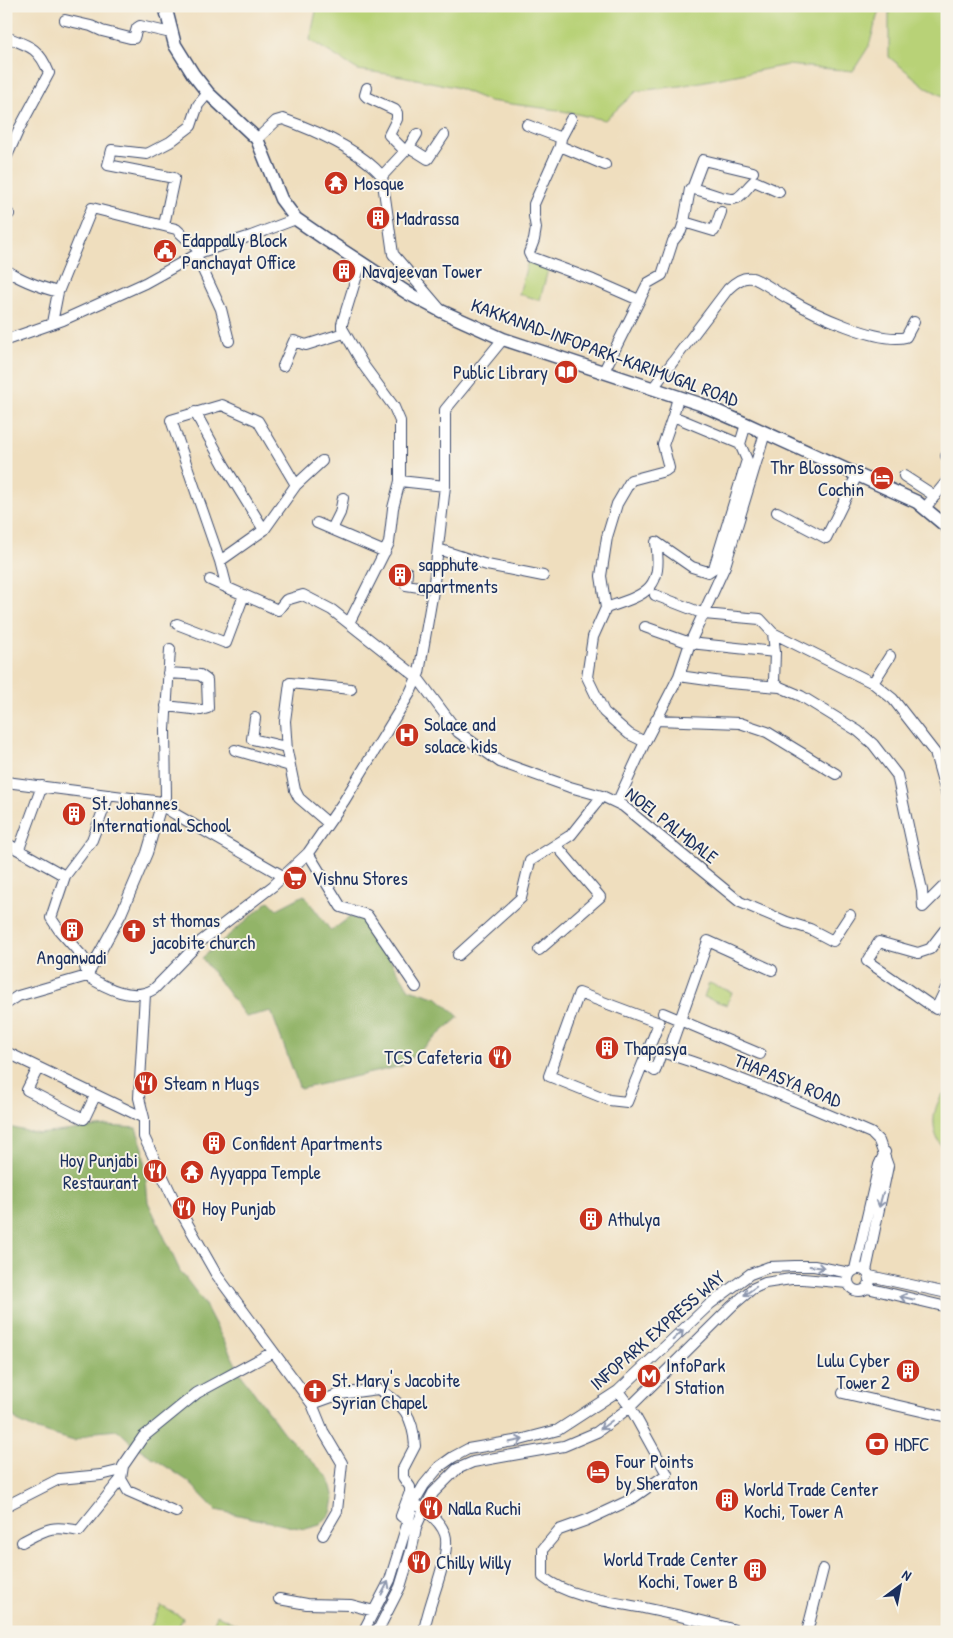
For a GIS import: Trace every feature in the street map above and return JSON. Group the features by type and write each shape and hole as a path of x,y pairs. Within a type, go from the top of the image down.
{"main road":[{"name":"KAKKANAD-INFOPARK-KARIMUGAL ROAD","path":"169,9 171,34 175,45 208,93 256,139 281,199 296,219 409,294 502,339 654,388 746,424 916,502 944,520"}],"street":[{"path":"65,20 130,38 134,38 137,28 140,26 171,34"},
{"path":"6,37 30,46 44,60 50,72 19,129 6,158"},
{"path":"367,88 365,95 367,97 395,110 397,113 397,119 389,135 407,149 428,159 444,135"},
{"path":"164,225 174,178 108,165 112,150 147,154 170,142 191,126 198,105 208,93"},
{"path":"256,139 276,121 283,119 312,131 355,154 375,168 382,176 393,254 441,311"},
{"path":"571,120 534,204 536,228 529,253 531,257 593,280 639,300"},
{"path":"527,126 604,165"},
{"path":"382,176 407,149 417,134"},
{"path":"603,373 648,283 662,274 673,241 681,231 689,191 692,189 703,160 753,172"},
{"path":"692,189 729,199 735,198 754,181 779,192"},
{"path":"52,323 58,292 92,208 176,229 199,253 220,308 229,341"},
{"path":"684,222 714,231 721,212"},
{"path":"6,340 52,323 145,283 199,253 296,219"},
{"path":"349,624 389,543 393,508 400,481 400,421 394,407 364,366 344,333 342,324 361,262"},
{"path":"6,270 17,278 58,292"},
{"path":"654,388 728,289 742,279 752,278 830,320 888,338 906,337 914,322"},
{"path":"283,366 294,341 306,345 344,333"},
{"path":"109,795 92,840 65,876 50,918 83,957 87,976 104,987 135,995 145,994 154,988 200,942 283,876 308,853 344,801 405,702 417,678 433,589 445,486 446,410 502,339"},
{"path":"645,742 629,734 604,712 587,677 593,637 606,608 601,576 607,537 617,504 631,480 669,468 663,446 678,397"},
{"path":"226,588 220,561 171,420 222,405 258,421 296,485"},
{"path":"195,412 224,465 264,530"},
{"path":"673,416 740,444"},
{"path":"606,608 639,597 654,582 658,562 656,542 692,566 708,572 714,568 747,460 740,444 746,424"},
{"path":"617,803 645,742 679,676 690,643 725,566 766,433"},
{"path":"220,561 264,530 296,485 322,461"},
{"path":"777,512 826,538 857,476"},
{"path":"904,476 935,496"},
{"path":"400,481 445,486"},
{"path":"925,508 947,481"},
{"path":"332,529 340,513 343,498"},
{"path":"317,523 385,552"},
{"path":"438,549 487,565 543,576"},
{"path":"407,572 406,585 433,589"},
{"path":"177,624 226,643 244,595 210,580"},
{"name":"NOEL PALMDALE","path":"244,595 278,610 286,600 303,595 332,610 417,678 458,732 500,762 570,787 602,796 617,803 650,827 740,902 787,922 810,929 833,941 850,915"},
{"path":"655,595 704,614 760,618 773,633 873,683 893,699 935,753 947,796"},
{"path":"646,627 690,643 775,652"},
{"path":"773,633 775,652 774,682 780,687 801,696 858,731 873,744 897,775 922,890 923,907 947,883"},
{"path":"6,1004 18,996 87,976 121,914 147,854 162,802 166,797 164,730 170,649"},
{"path":"873,683 890,656"},
{"path":"166,706 201,710 208,708 207,680 204,677 200,675 168,673"},
{"path":"679,676 729,683 780,687"},
{"path":"328,824 299,798 295,790 286,747 285,721 290,683 351,689"},
{"path":"255,718 252,738 286,747"},
{"path":"656,720 740,723 767,732 836,774"},
{"path":"235,750 290,766"},
{"path":"6,782 162,802 167,809 175,814 283,876"},
{"path":"19,849 42,786"},
{"path":"458,955 521,898 530,862 571,836 602,796"},
{"path":"6,844 19,849 65,876"},
{"path":"539,950 600,897 556,844"},
{"path":"308,853 341,907 367,915 416,987"},
{"path":"947,928 930,949 918,953 878,942 866,961 936,1010 947,986"},
{"path":"643,1063 655,1071 662,1050 668,1054 708,941 772,970"},
{"path":"579,993 659,1023 643,1063 627,1102 609,1100 549,1076 579,993"},
{"path":"145,994 139,1098 144,1118 144,1137 174,1200 216,1274 312,1404 323,1431 342,1463 337,1511 323,1536"},
{"path":"663,1013 760,1054"},
{"path":"6,1052 144,1118"},
{"name":"THAPASYA ROAD","path":"668,1054 722,1071 808,1106 871,1133 879,1141 885,1152 888,1166 858,1274 870,1282 867,1288"},
{"path":"38,1068 27,1090 84,1119 95,1096"},
{"name":"INFOPARK EXPRESS WAY","path":"377,1632 400,1587 412,1548 414,1502 424,1485 440,1467 468,1449 551,1433 618,1391 710,1304 750,1274 769,1267 814,1266 947,1293"},
{"path":"858,1274 856,1290 861,1291 867,1288 947,1307"},
{"name":"INFOPARK EXPRESS WAY","path":"363,1632 390,1580 412,1524 424,1509 433,1493 457,1469 473,1462 564,1446 597,1432 630,1407 732,1306 752,1289 766,1283 791,1279 858,1274"},
{"path":"176,1512 128,1491 122,1475 123,1466 143,1437 197,1393 273,1352"},
{"path":"312,1404 340,1394 378,1389 393,1399 408,1413 415,1446 403,1469 410,1492 401,1513 403,1518 412,1524"},
{"path":"618,1391 630,1407 667,1474 630,1500 587,1520 559,1530 543,1549 543,1577 553,1586 576,1593 714,1623 741,1632"},
{"path":"843,1393 947,1416"},
{"path":"6,1506 59,1479 122,1475"},
{"path":"22,1542 46,1530 60,1527 79,1532 122,1475"},
{"path":"414,1502 437,1522 445,1535 443,1561 424,1632"},
{"path":"807,1632 823,1569"},
{"path":"279,1599 307,1604 351,1605 374,1610"}],"green space":[{"path":"310,6 880,6 869,46 853,71 787,65 680,86 637,91 605,120 558,110 489,101 455,87 402,76 358,70 310,40 316,11"},
{"path":"889,6 947,6 947,98 927,88 889,57"},
{"path":"528,261 549,266 540,300 519,294"},
{"path":"304,895 331,931 350,917 364,919 409,989 438,998 459,1017 402,1066 300,1089 271,1011 246,1017 202,958 269,901 277,909"},
{"path":"709,983 732,992 727,1005 704,997"},
{"path":"947,1090 947,1152 937,1138 934,1121 937,1104"},
{"path":"6,1125 39,1134 107,1126 136,1128 143,1148 148,1202 180,1271 203,1301 242,1376 283,1432 329,1478 334,1499 331,1513 320,1525 305,1529 216,1510 188,1481 135,1446 118,1430 96,1432 74,1441 34,1429 17,1421 6,1407"},
{"path":"161,1606 183,1618 176,1632 148,1632"},
{"path":"217,1615 250,1631 210,1632"}],"place":[{"name":"Mosque","path":"336,183"},
{"name":"Madrassa","path":"378,218"},
{"name":"Edappally Block Panchayat Office","path":"165,251"},
{"name":"Navajeevan Tower","path":"344,271"},
{"name":"Public Library","path":"566,372"},
{"name":"Thr Blossoms Cochin","path":"882,478"},
{"name":"sapphute apartments","path":"400,575"},
{"name":"Solace and solace kids","path":"407,735"},
{"name":"St. Johannes International School","path":"74,814"},
{"name":"Vishnu Stores","path":"295,878"},
{"name":"Anganwadi","path":"72,930"},
{"name":"st thomas jacobite church","path":"134,931"},
{"name":"Thapasya","path":"607,1048"},
{"name":"TCS Cafeteria","path":"500,1057"},
{"name":"Steam n Mugs","path":"146,1083"},
{"name":"Confident Apartments","path":"214,1143"},
{"name":"Hoy Punjabi Restaurant","path":"155,1171"},
{"name":"Ayyappa Temple","path":"192,1172"},
{"name":"Hoy Punjab","path":"184,1208"},
{"name":"Athulya","path":"591,1219"},
{"name":"Lulu Cyber Tower 2","path":"908,1371"},
{"name":"InfoPark I Station","path":"649,1376"},
{"name":"St. Mary's Jacobite Syrian Chapel","path":"315,1391"},
{"name":"HDFC","path":"877,1444"},
{"name":"Four Points by Sheraton","path":"598,1472"},
{"name":"World Trade Center Kochi, Tower A","path":"727,1500"},
{"name":"Nalla Ruchi","path":"431,1508"},
{"name":"Chilly Willy","path":"419,1562"},
{"name":"World Trade Center Kochi, Tower B","path":"755,1570"}]}
